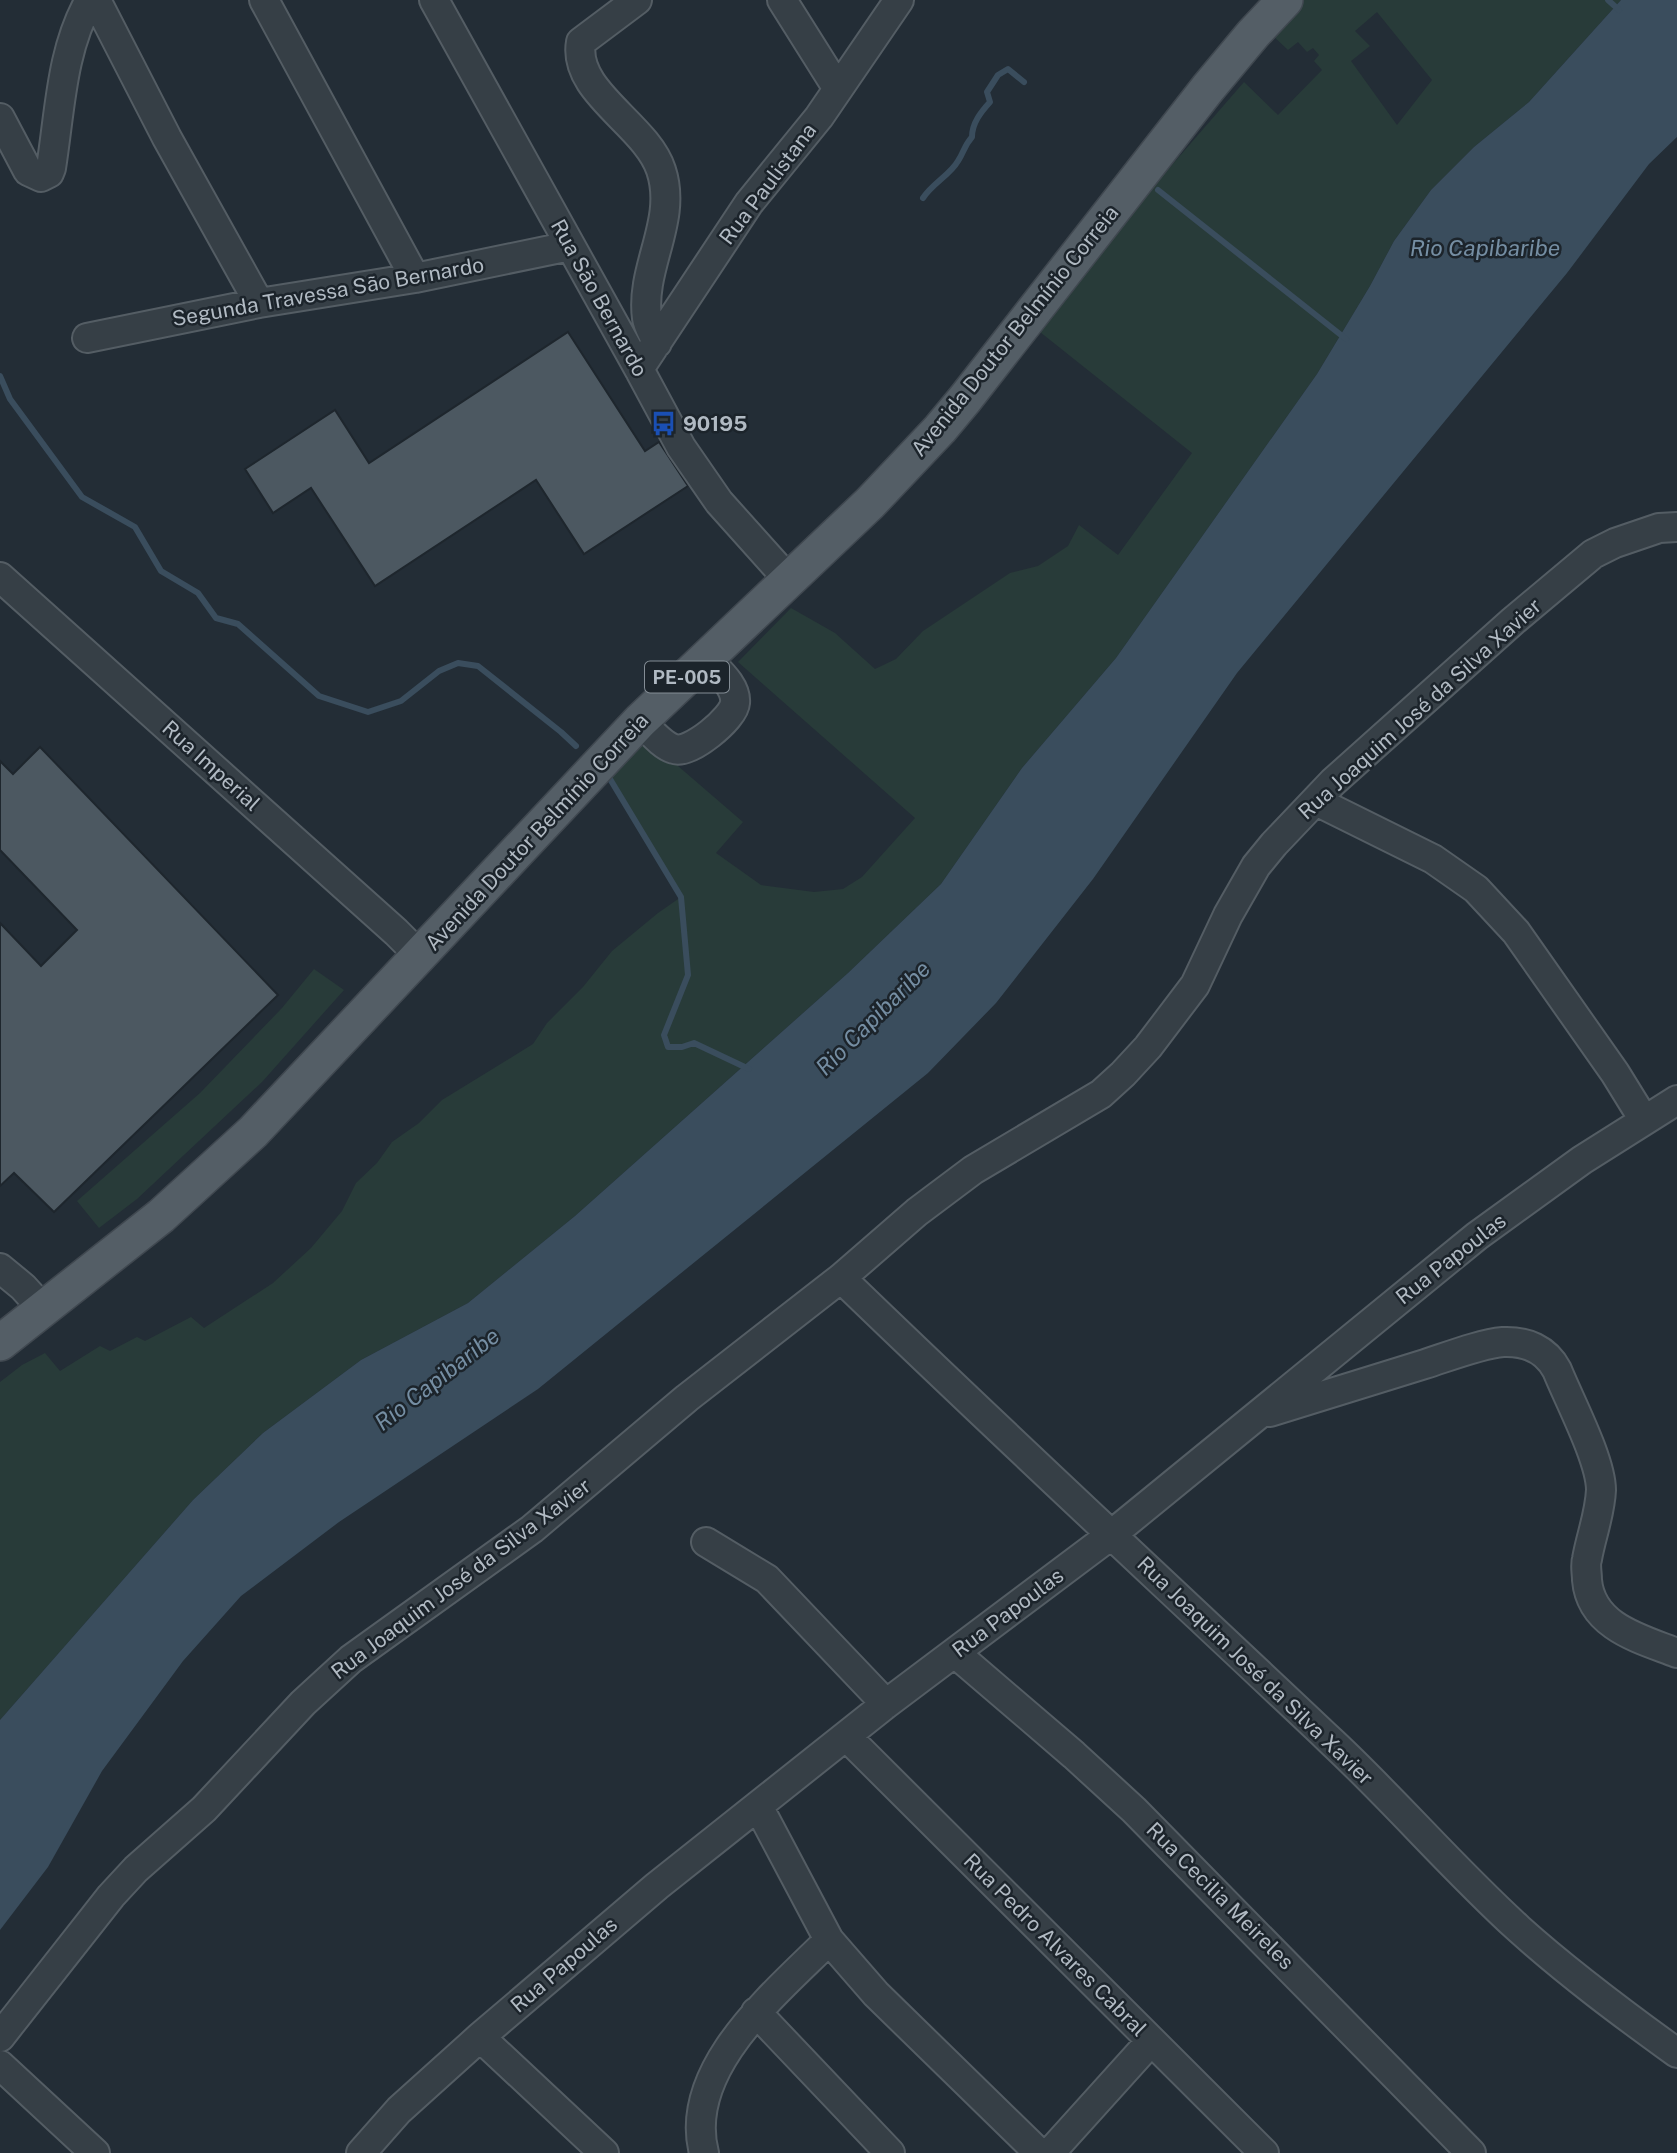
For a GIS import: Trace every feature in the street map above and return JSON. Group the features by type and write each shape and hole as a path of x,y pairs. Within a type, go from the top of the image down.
{"main road":[{"name":"Avenida Doutor Belmínio Correia","path":"0,1343 161,1216 253,1132 640,722 870,503 940,429 1209,88 1285,0"}],"street":[{"path":"0,118 29,171 37,176 45,176 51,168 65,74 75,33 90,0"},
{"path":"96,0 167,138 258,303"},
{"path":"264,0 415,278"},
{"name":"Rua São Bernardo","path":"434,0 681,447 719,502 788,579"},
{"path":"638,0 581,42 580,59 588,78 601,96 642,138 660,168 666,208 648,292 647,320 657,343"},
{"path":"782,0 838,89"},
{"name":"Rua Paulistana","path":"639,369 749,202 819,117 899,0"},
{"name":"Segunda Travessa São Bernardo","path":"87,338 258,303 415,278 570,246"},
{"name":"Rua Joaquim José da Silva Xavier","path":"0,2037 136,1869 204,1810 303,1703 351,1659 532,1529 687,1398 841,1278 917,1212 973,1170 1101,1094 1148,1047 1195,985 1256,866 1333,782 1513,621 1593,554 1658,528 1677,527"},
{"name":"Rua Imperial","path":"0,577 420,956"},
{"path":"640,722 675,750 685,750 696,745 724,719 733,710 736,701 733,690 707,659"},
{"path":"1316,801 1433,859 1476,889 1516,932 1615,1073 1644,1120"},
{"name":"Rua Papoulas","path":"363,2152 399,2110 657,1886 886,1703 1111,1535 1477,1236 1582,1160 1677,1100"},
{"path":"0,1268 23,1287 43,1309"},
{"name":"Rua Joaquim José da Silva Xavier","path":"841,1278 1347,1756 1519,1929 1605,2000 1677,2053"},
{"path":"1256,1416 1502,1342 1527,1344 1540,1350 1557,1370 1594,1458 1599,1479 1601,1489 1596,1521 1586,1562 1588,1586 1595,1607 1612,1625 1643,1642 1677,1653"},
{"path":"706,1542 767,1578 886,1703"},
{"name":"Rua Cecilia Meireles","path":"955,1653 1134,1810 1471,2153"},
{"name":"Rua Pedro Alvares Cabral","path":"846,1736 1265,2153"},
{"path":"758,1806 829,1940 876,1994 1039,2153"},
{"path":"704,2153 699,2134 707,2091 724,2055 756,2012 829,1940"},
{"path":"756,2012 890,2153"},
{"path":"481,2037 604,2153"},
{"path":"1050,2153 1151,2041"},
{"path":"0,2065 96,2153"}],"green space":[{"path":"1297,0 1621,0 1529,102 1474,147 1431,190 1394,241 1317,374 1116,658 1022,768 941,884 848,973 575,1216 468,1303 361,1360 263,1433 193,1500 0,1720 0,1382 22,1365 45,1353 60,1371 100,1346 110,1351 137,1337 145,1341 191,1317 204,1328 273,1283 311,1248 342,1211 356,1183 377,1163 392,1142 419,1123 442,1100 533,1044 547,1023 583,987 612,951 681,897 610,779 628,756 649,741 743,822 716,853 761,885 814,892 843,889 862,877 915,818 738,662 791,608 835,633 875,669 896,659 923,631 1010,573 1038,566 1068,546 1079,525 1118,555 1192,453 1040,332 1158,181 1244,82 1278,115 1322,70 1314,61 1319,55 1313,48 1307,52 1298,42 1288,50 1271,34","holes":["1377,12 1432,80 1397,125 1351,61 1370,46 1355,31"]},
{"path":"314,969 344,990 262,1082 137,1199 99,1228 77,1201 200,1093 282,1008"}],"water":[{"name":"Rio Capibaribe","path":"1621,0 1677,0 1677,137 1649,164 1567,273 1237,673 1093,879 996,1003 928,1073 538,1389 339,1522 241,1596 183,1661 102,1771 48,1867 0,1930 0,1720 193,1500 263,1433 361,1360 468,1303 575,1216 848,973 941,884 1022,768 1116,658 1317,374 1394,241 1431,190 1474,147 1529,102"}],"building":[{"path":"568,332 645,451 659,442 688,486 584,554 536,480 375,586 311,488 273,513 245,469 335,410 369,463"},
{"path":"40,747 278,995 54,1212 14,1173 0,1186 0,923 41,966 77,930 0,850 0,761 13,774"}],"waterway":[{"path":"1608,0 1619,10"},
{"path":"923,198 951,171 960,158 972,137 978,118 990,102 987,92 998,75 1008,69 1024,82"},
{"path":"1158,190 1346,339"},
{"path":"0,376 10,399 82,497 135,527 161,571 198,593 216,618 238,624 319,696 368,712 401,701 439,671 458,663 478,666 576,746"},
{"path":"610,779 681,897 688,975 664,1035 668,1047 682,1047 694,1043 749,1069"}],"place":[{"name":"90195","path":"663,424"}]}
